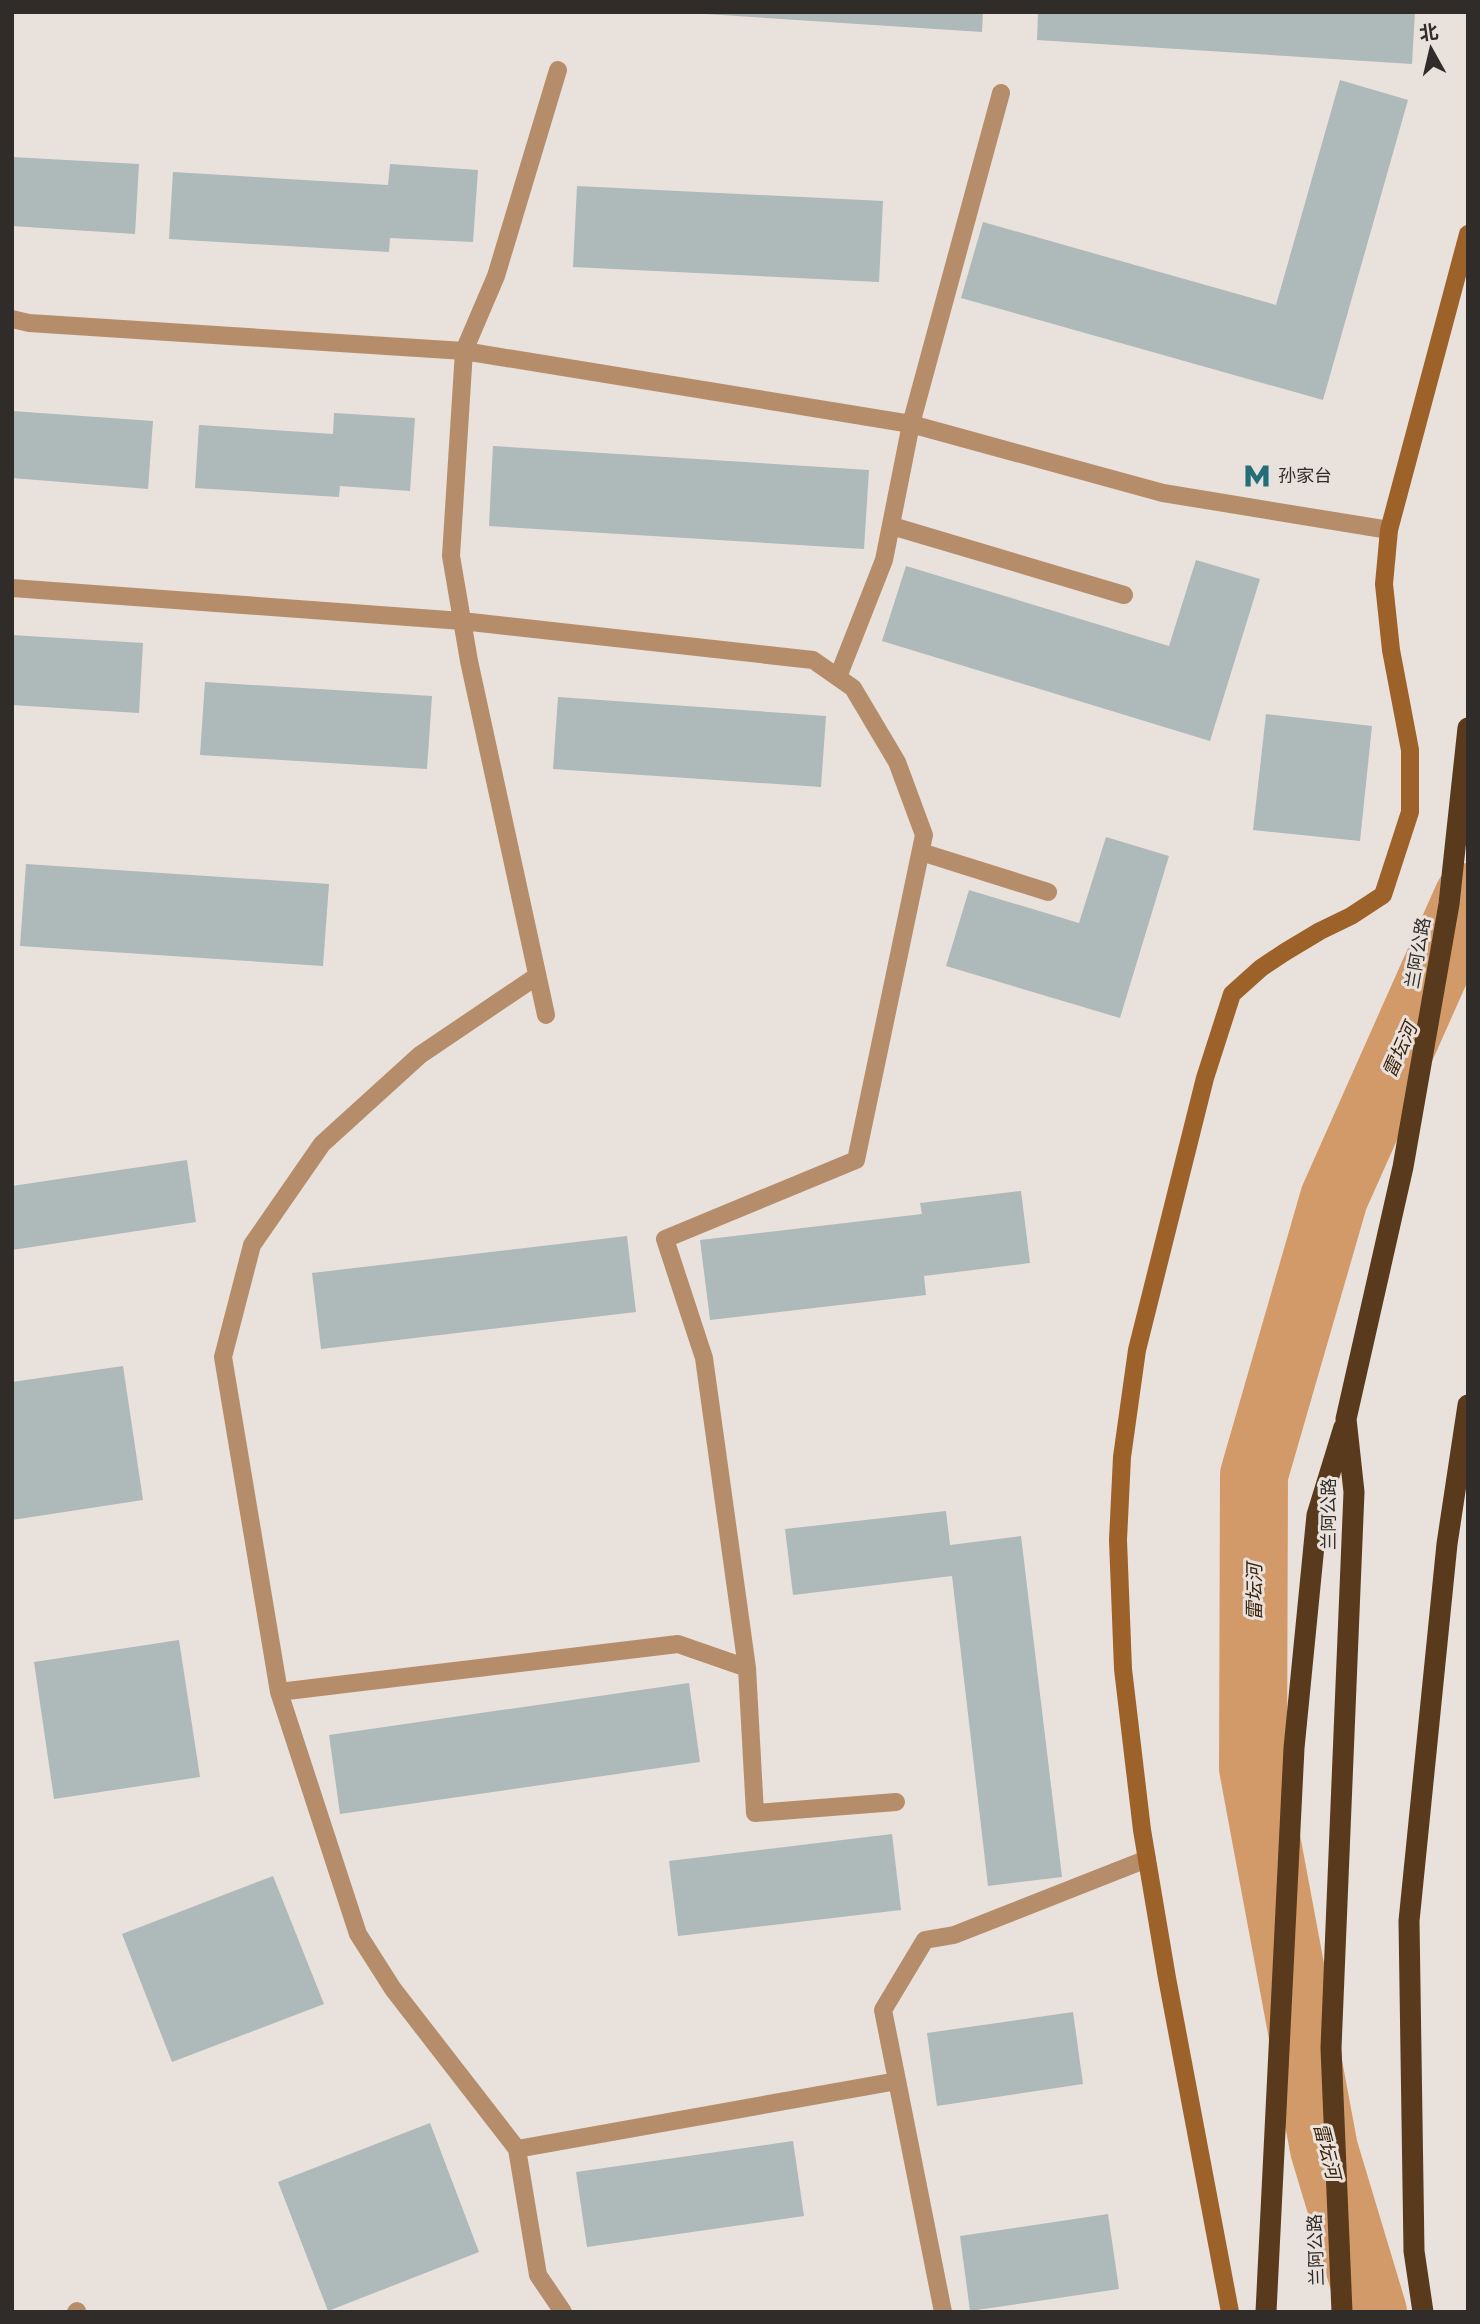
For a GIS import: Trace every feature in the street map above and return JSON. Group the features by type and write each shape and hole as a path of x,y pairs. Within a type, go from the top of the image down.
{"highway":[{"name":"兰阿公路","path":"1342,2312 1331,2048 1354,1492 1346,1419 1408,1141 1449,904 1468,728"},
{"path":"1423,2312 1414,2251 1409,1921 1447,1544 1468,1405"},
{"path":"1266,2312 1294,1748 1317,1515 1346,1419"}],"street":[{"path":"547,1015 469,661 451,556 464,351 496,276 558,70"},
{"path":"838,677 884,560 911,424 1001,93"},
{"path":"1230,2312 1169,1991 1147,1859 1124,1669 1118,1540 1122,1457 1137,1350 1205,1078 1232,994 1261,968 1383,895 1410,812 1410,750 1391,650 1384,584 1389,530 1468,234"},
{"path":"12,318 29,323 464,351 911,424 1163,493 1389,530"},
{"path":"892,526 1124,595"},
{"path":"12,588 462,621 813,660 853,688 897,762 924,835 856,1160 665,1239 704,1358 747,1668 755,1813 896,1802"},
{"path":"921,852 1048,892"},
{"path":"537,976 420,1055 323,1144 252,1245 223,1357 279,1692 358,1934 393,1989 517,2149 538,2275 562,2312"},
{"path":"279,1692 678,1643 747,1668"},
{"path":"943,2312 883,2010 925,1940 954,1935 1147,1859"},
{"path":"517,2149 897,2081"}],"building":[{"path":"706,12 983,12 982,32"},
{"path":"1038,12 1415,12 1412,64 1037,40"},
{"path":"1340,80 1408,100 1323,400 961,298 983,222 1276,305"},
{"path":"12,157 139,164 135,234 12,226"},
{"path":"390,164 478,170 473,242 390,238 389,252 169,239 173,172 388,185"},
{"path":"577,186 883,201 879,282 573,267"},
{"path":"12,411 153,421 148,489 12,478"},
{"path":"334,413 415,418 410,491 340,486 339,497 195,488 199,425 333,434"},
{"path":"493,446 869,470 864,549 489,526"},
{"path":"1196,560 1260,579 1210,741 882,641 906,566 1169,646"},
{"path":"12,635 143,643 139,713 12,705"},
{"path":"205,682 432,696 427,769 200,755"},
{"path":"558,697 826,716 821,787 553,769"},
{"path":"1266,714 1372,726 1360,841 1253,830"},
{"path":"1106,837 1169,856 1120,1018 946,966 969,890 1079,923"},
{"path":"26,864 329,884 323,966 20,946"},
{"path":"187,1160 196,1222 12,1250 12,1186"},
{"path":"1021,1191 1030,1263 924,1276 926,1295 710,1320 700,1240 922,1214 920,1203"},
{"path":"627,1236 636,1312 321,1349 312,1273"},
{"path":"123,1366 143,1500 12,1520 12,1382"},
{"path":"946,1511 950,1545 1021,1536 1062,1877 988,1886 952,1576 793,1595 785,1529"},
{"path":"179,1640 200,1777 54,1799 34,1662"},
{"path":"689,1683 700,1762 340,1814 329,1735"},
{"path":"892,1834 901,1910 678,1936 669,1861"},
{"path":"273,1876 324,2004 172,2062 122,1934"},
{"path":"1073,2012 1083,2084 937,2106 927,2033"},
{"path":"430,2123 479,2252 328,2311 278,2182"},
{"path":"793,2141 804,2216 587,2247 576,2172"},
{"path":"1108,2214 1119,2289 970,2311 960,2236"}],"waterway":[{"name":"雷坛河","path":"1373,2312 1324,2149 1253,1768 1254,1475 1334,1198 1468,897"}],"place":[{"name":"孙家台","path":"1257,476"}]}
